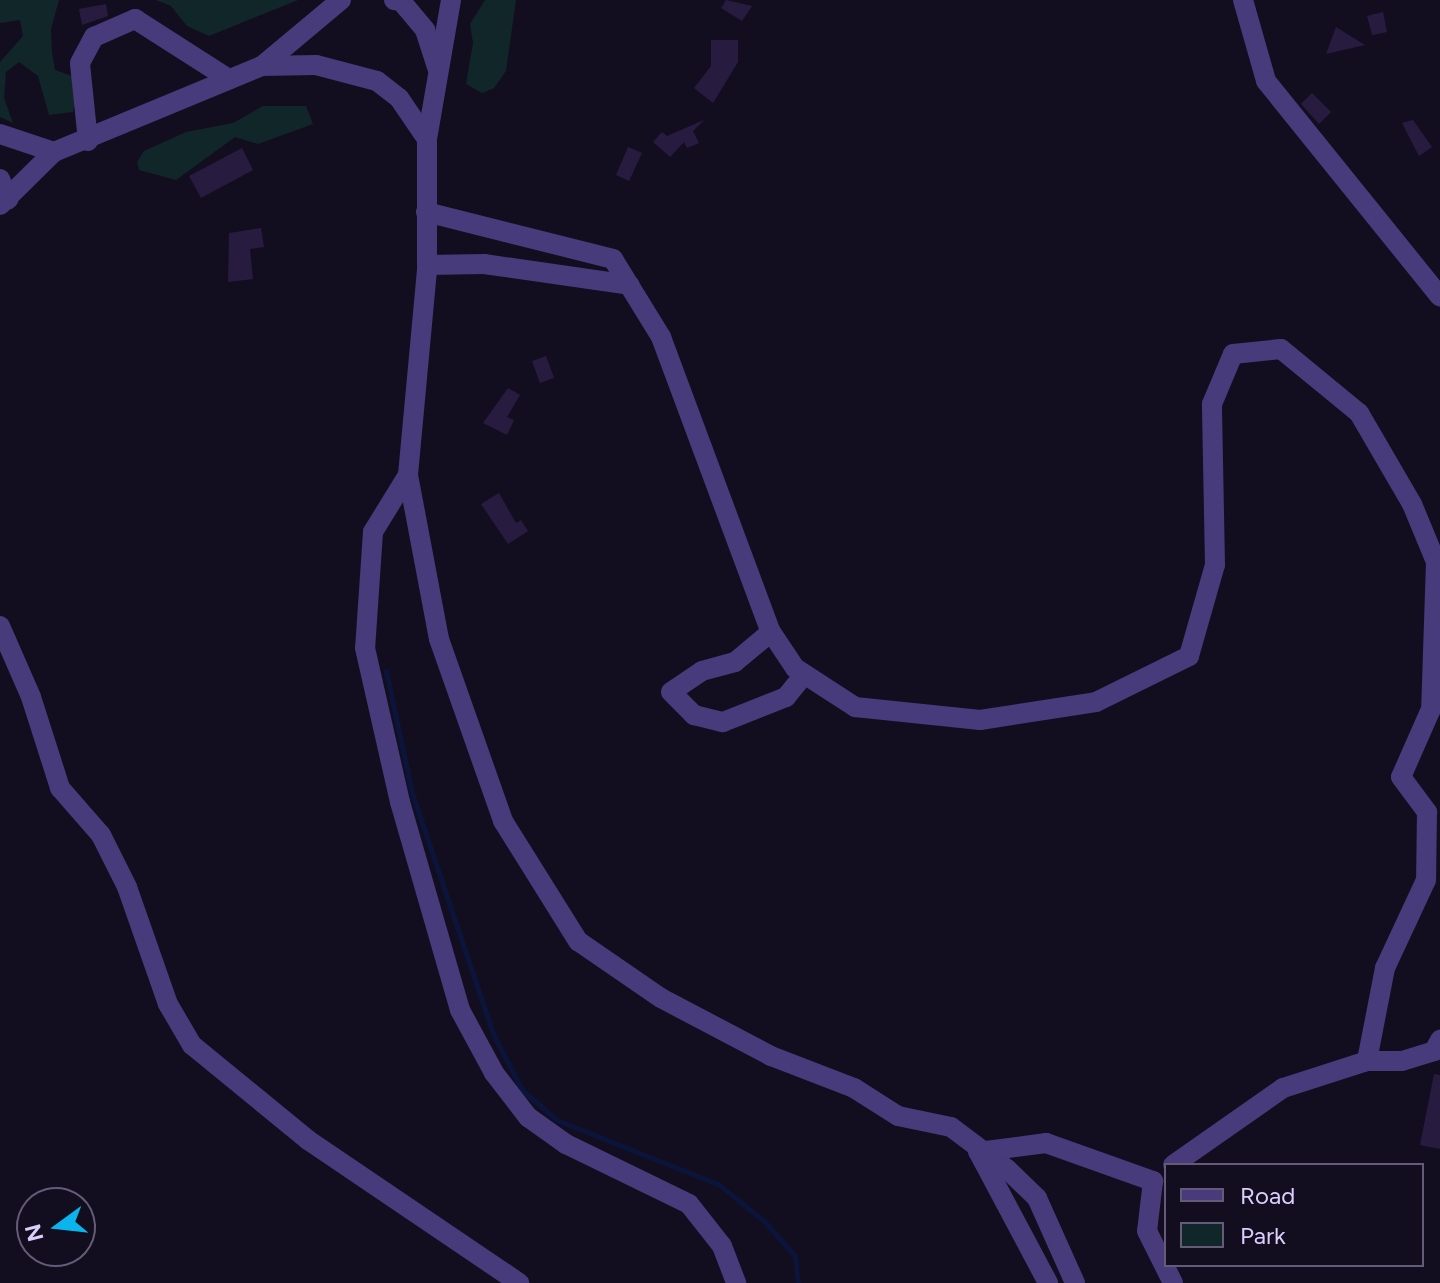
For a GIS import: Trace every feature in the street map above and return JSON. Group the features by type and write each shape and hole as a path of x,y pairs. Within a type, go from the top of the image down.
{"street":[{"path":"394,0 401,1 425,30 438,71"},
{"path":"451,0 427,139 427,265 408,475 439,639 503,821 578,941 661,998 771,1056 854,1088 898,1116 951,1127 978,1152 1007,1169 1037,1198 1075,1283"},
{"path":"1243,0 1266,81 1440,297"},
{"path":"4,202 54,152 88,141 262,66 344,1"},
{"path":"88,141 80,63 94,37 135,19 229,79"},
{"path":"262,66 316,65 377,81 399,98 427,139"},
{"path":"0,134 54,152"},
{"path":"0,179 4,202"},
{"path":"426,212 613,259 661,337 771,632 804,675 855,707 980,720 1096,702 1189,656 1215,565 1212,404 1233,354 1281,349 1359,413 1412,504 1436,562 1431,709 1401,777 1427,812 1426,880 1385,968 1367,1061"},
{"path":"427,265 484,264 629,285"},
{"path":"408,475 373,532 365,648 400,802 460,1010 494,1073 528,1117 566,1144 689,1204 722,1246 736,1283"},
{"path":"0,626 31,697 60,788 101,835 127,887 168,1004 192,1045 308,1140 519,1283"},
{"path":"771,632 735,662 702,671 671,692 694,715 723,722 786,697 804,675"},
{"path":"1176,1163 1283,1088 1367,1061 1402,1061 1434,1051 1440,1040"},
{"path":"978,1152 1046,1143 1160,1175 1147,1231 1164,1265"},
{"path":"978,1152 1048,1283"}],"green space":[{"path":"0,0 59,0 51,29 52,53 55,70 75,77 78,88 73,112 49,115 38,76 19,62 6,72 4,98 13,123 0,117 0,62 23,36 20,20 0,23"},
{"path":"156,0 298,0 209,36 187,26 171,6"},
{"path":"485,0 516,0 506,71 494,88 482,93 466,84 473,43 470,24"},
{"path":"263,106 306,106 313,124 258,144 235,137 176,180 139,170 137,162 144,151 186,132 233,123"}],"building":[{"path":"726,0 752,6 742,21 721,8"},
{"path":"106,4 108,16 82,25 79,9"},
{"path":"1383,12 1387,32 1372,35 1367,16"},
{"path":"1336,27 1365,45 1326,54"},
{"path":"711,40 738,40 738,62 713,103 694,88 711,66"},
{"path":"1312,93 1331,112 1319,124 1301,104"},
{"path":"704,120 693,131 699,143 687,148 684,142 670,157 653,142 662,132 667,136"},
{"path":"1413,120 1432,147 1419,156 1402,123"},
{"path":"628,147 642,153 629,181 616,175"},
{"path":"242,148 253,170 201,198 189,176"},
{"path":"261,228 264,247 250,249 253,279 228,282 229,233"},
{"path":"546,356 554,378 540,383 532,361"},
{"path":"508,388 520,395 507,417 514,420 507,435 483,423"},
{"path":"499,493 516,523 521,520 528,531 508,544 481,504"},
{"path":"1434,1074 1440,1075 1440,1149 1420,1145"}],"waterway":[{"path":"386,671 412,793 493,1034 522,1090 557,1120 718,1184 764,1221 795,1256 798,1283"}]}
